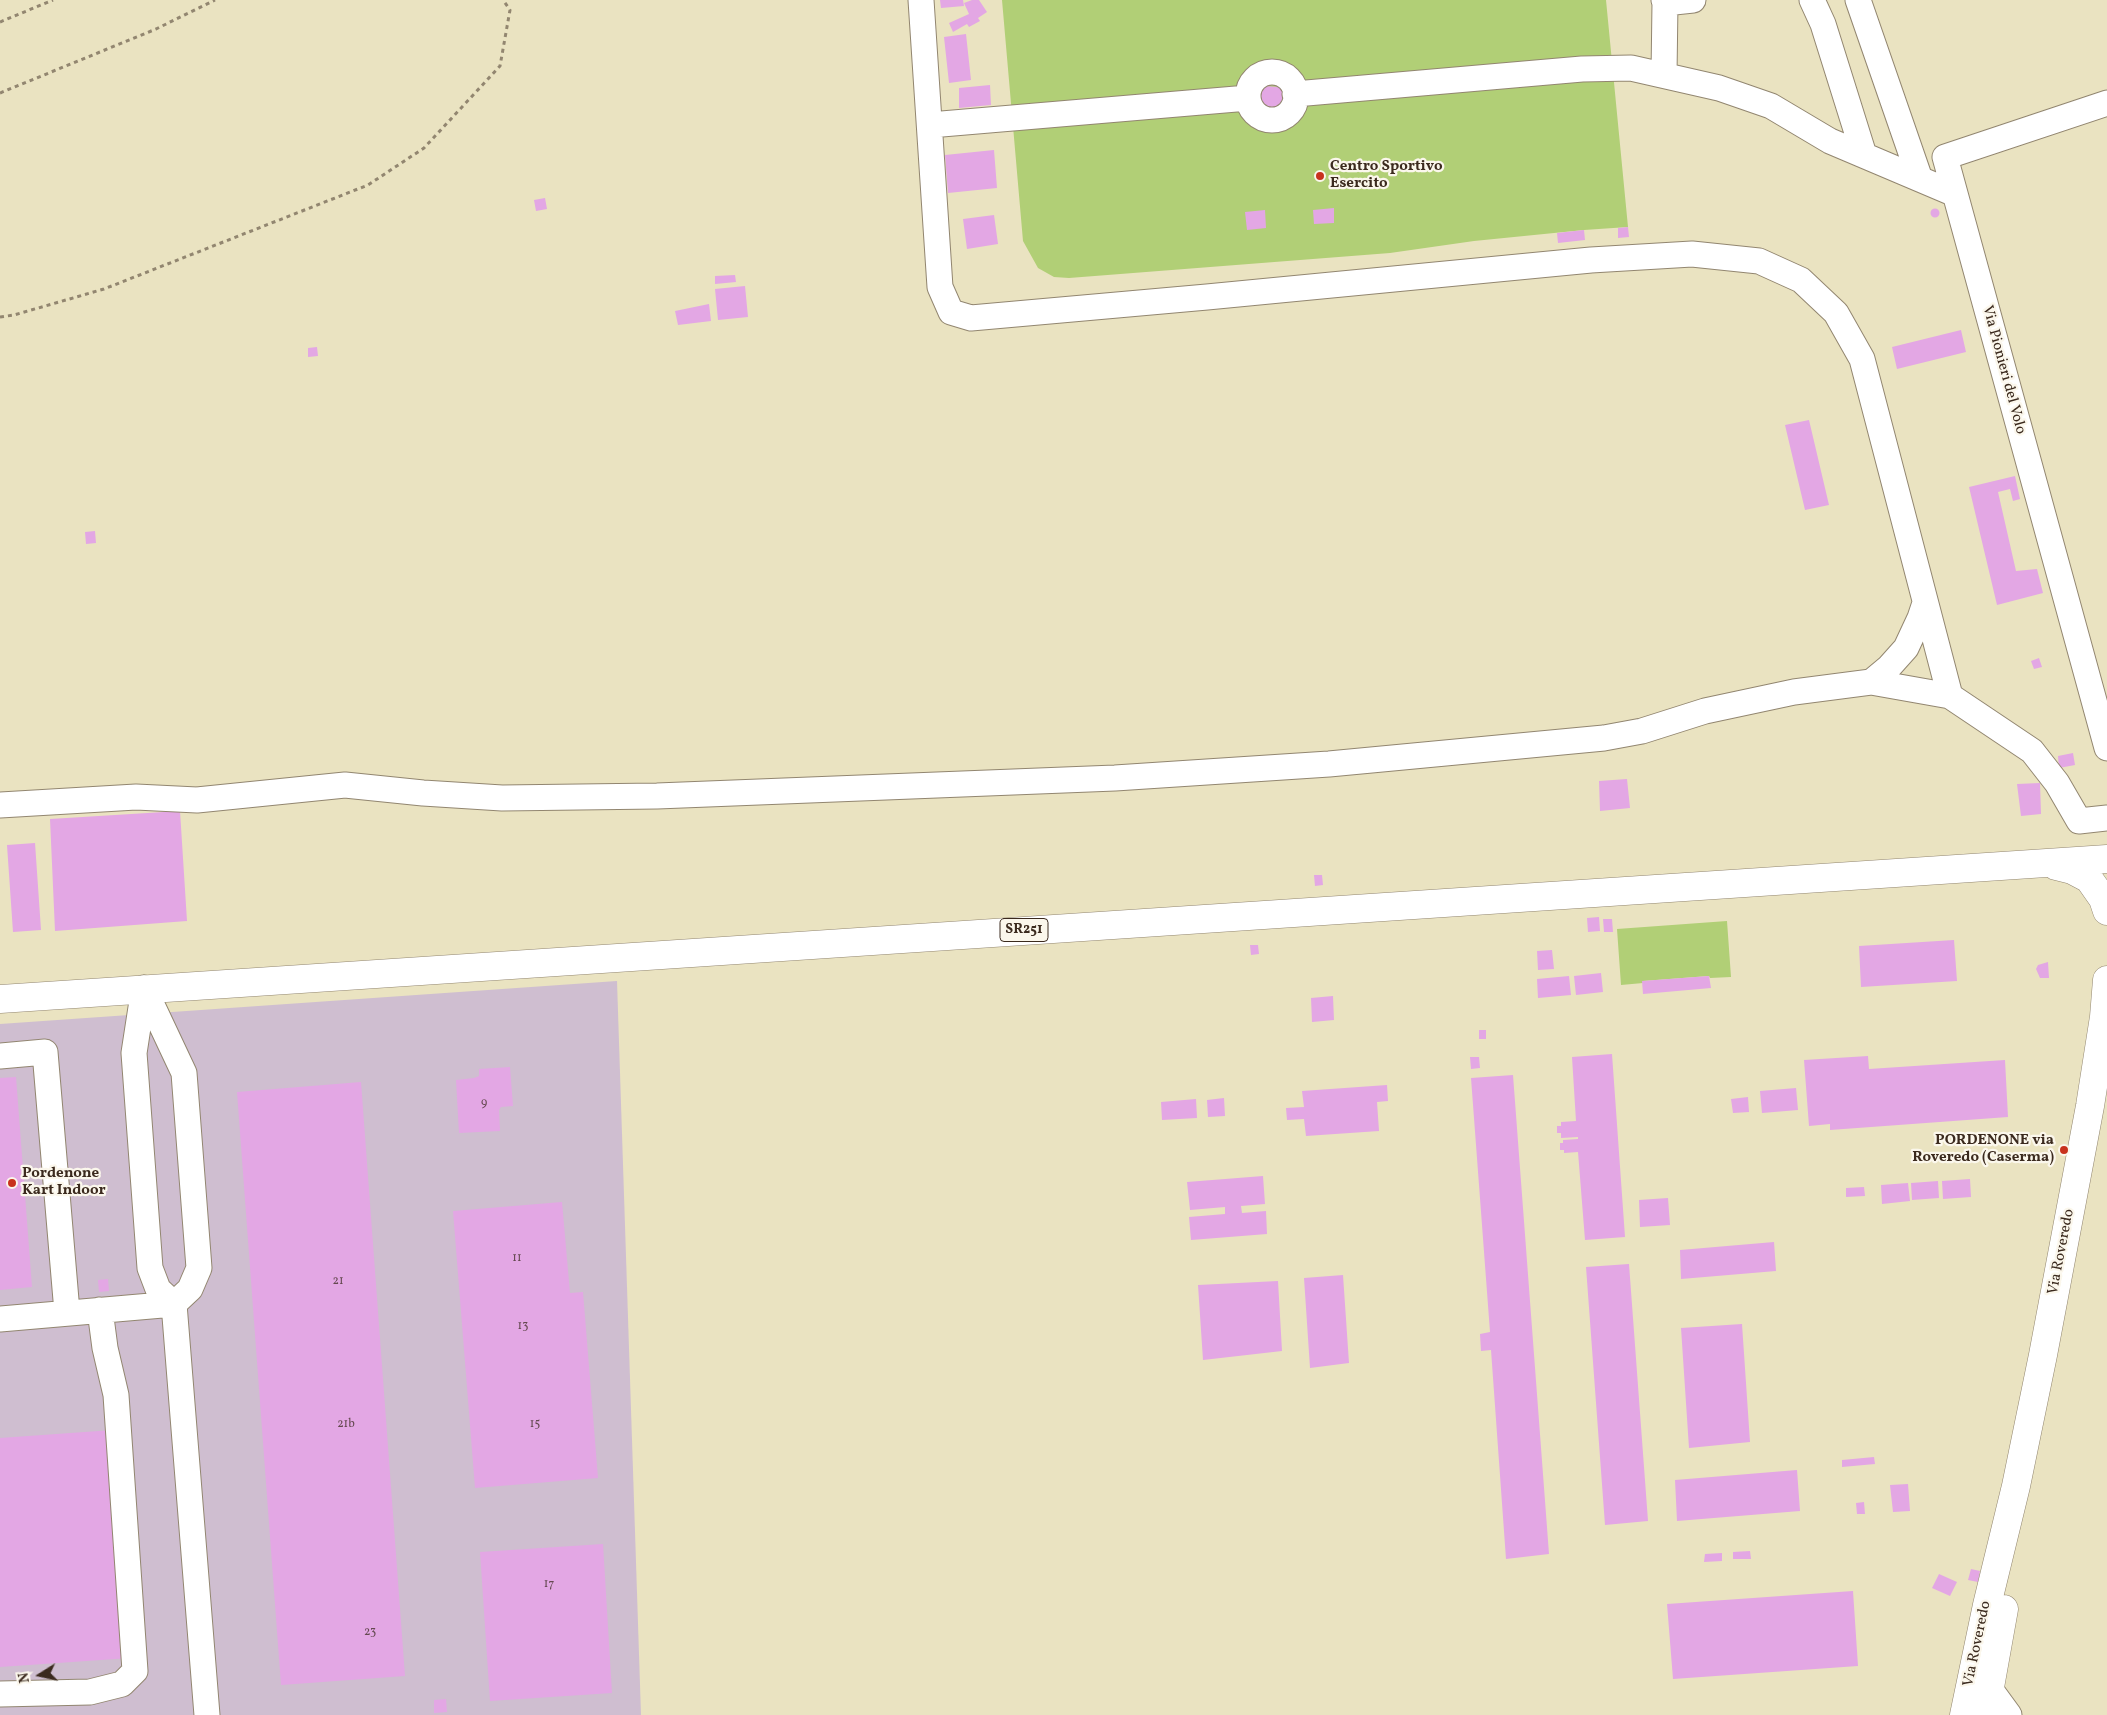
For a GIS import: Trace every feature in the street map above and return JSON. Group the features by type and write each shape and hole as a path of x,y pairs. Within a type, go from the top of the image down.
{"main road":[{"name":"SR251","path":"0,999 2107,859"},
{"path":"2047,864 2072,870 2089,880 2103,899 2107,911"},
{"name":"Via Roveredo","path":"1964,1715 1987,1605 2016,1486 2090,1106 2106,1015 2107,980"},
{"name":"Via Roveredo","path":"1987,1702 2006,1599 2016,1486"}],"street":[{"path":"922,0 940,287 951,312 970,318 1207,298 1591,260 1692,254 1759,261 1801,280 1836,312 1862,359 1924,603 1950,696"},
{"path":"1664,75 1664,1 1693,0"},
{"path":"1812,0 1823,24 1864,155"},
{"path":"1858,0 1920,179"},
{"path":"1295,94 1582,69 1631,68 1719,88 1771,106 1830,140 1955,194"},
{"path":"1274,72 1289,79 1295,94 1292,108 1287,114 1274,120 1259,116 1254,112 1248,98 1252,82 1258,76 1274,72"},
{"path":"930,125 1248,98"},
{"name":"Via Pionieri del Volo","path":"2107,103 1945,157 2107,748"},
{"path":"1871,682 1889,667 1906,648 1920,618 1924,603"},
{"path":"0,805 136,797 197,800 345,785 423,793 502,798 657,796 1164,774 1329,764 1604,738 1642,731 1705,711 1794,692 1871,682 1950,696 2032,751 2057,783 2079,821 2107,818"},
{"path":"144,988 134,1053 150,1268 158,1289 174,1304 207,1715"},
{"path":"0,1319 174,1304 190,1289 199,1268 184,1073 144,988"},
{"path":"0,1056 46,1052 67,1312"},
{"path":"0,1694 90,1692 122,1684 135,1671 122,1461 116,1395 106,1348 111,1309 150,1268"},
{"path":"1987,1702 2009,1715"}],"path":[{"path":"0,22 53,0"},
{"path":"0,93 156,29 215,0"},
{"path":"0,317 14,315 104,289 368,185 424,148 500,66 510,10 504,0"}],"shaded area":[{"path":"617,981 641,1715 0,1715 0,1024"}],"green space":[{"name":"Centro Sportivo Esercito","path":"1002,0 1606,0 1628,227 1474,241 1390,253 1069,278 1054,277 1038,268 1023,241"},
{"path":"1727,921 1731,977 1710,978 1709,976 1643,981 1643,983 1621,985 1617,929"}],"building":[{"path":"940,0 963,0 964,6 941,8"},
{"path":"979,0 987,12 978,18 980,21 969,27 967,24 953,32 949,23 969,14 964,3"},
{"path":"966,34 971,80 949,83 944,37"},
{"path":"1284,83 1281,87 1291,96 1282,107 1286,110 1269,111 1255,98 1265,86 1279,87 1278,84"},
{"path":"990,85 991,105 959,108 959,88"},
{"path":"994,150 997,188 948,193 945,155"},
{"path":"545,198 547,209 536,211 534,200"},
{"path":"1334,208 1334,223 1314,224 1313,210"},
{"path":"1935,208 1940,213 1935,218 1930,213"},
{"path":"1265,210 1266,228 1247,230 1245,212"},
{"path":"994,215 998,244 967,249 963,219"},
{"path":"1628,227 1629,237 1618,238 1618,228"},
{"path":"1584,230 1585,240 1558,243 1557,233"},
{"path":"735,275 736,282 715,284 715,276"},
{"path":"745,286 748,317 718,320 715,289"},
{"path":"709,304 711,321 678,325 675,311"},
{"path":"1961,330 1966,352 1897,369 1892,347"},
{"path":"317,347 318,356 308,357 308,348"},
{"path":"1809,420 1829,505 1805,510 1785,425"},
{"path":"2015,476 2020,499 2013,501 2010,489 1998,492 2016,571 2037,569 2043,593 1997,605 1969,487"},
{"path":"95,531 96,543 86,544 85,532"},
{"path":"2039,658 2042,667 2034,669 2031,661"},
{"path":"2073,753 2075,765 2059,768 2058,756"},
{"path":"1627,779 1630,808 1600,811 1599,781"},
{"path":"2040,783 2041,814 2021,816 2017,784"},
{"path":"180,811 187,921 55,931 50,819"},
{"path":"35,843 41,930 13,932 7,845"},
{"path":"1314,875 1322,875 1323,885 1315,886"},
{"path":"1599,917 1600,931 1588,932 1587,918"},
{"path":"1603,919 1612,919 1613,932 1604,932"},
{"path":"1954,940 1957,981 1861,987 1859,946"},
{"path":"1250,945 1258,945 1259,954 1251,955"},
{"path":"1552,950 1554,969 1538,970 1537,951"},
{"path":"2048,962 2049,978 2040,978 2036,969 2038,965"},
{"path":"1601,973 1603,992 1576,995 1574,976"},
{"path":"1569,976 1571,995 1538,998 1537,979"},
{"path":"1709,976 1711,988 1643,994 1642,981"},
{"path":"1333,996 1334,1020 1312,1022 1311,998"},
{"path":"1479,1030 1486,1030 1486,1039 1479,1039"},
{"path":"1612,1054 1625,1237 1585,1240 1578,1152 1564,1153 1564,1150 1560,1150 1560,1143 1563,1143 1563,1140 1578,1139 1578,1137 1561,1138 1561,1133 1557,1133 1557,1126 1561,1126 1561,1122 1576,1121 1572,1057"},
{"path":"1868,1056 1869,1069 2005,1060 2008,1117 1830,1130 1830,1124 1809,1126 1804,1060"},
{"path":"1470,1057 1479,1057 1480,1068 1471,1069"},
{"path":"510,1067 513,1106 501,1107 499,1110 500,1131 459,1133 456,1080 479,1076 479,1069"},
{"path":"1513,1075 1549,1554 1506,1559 1491,1350 1481,1351 1480,1334 1490,1332 1471,1078"},
{"name":"Pordenone Kart Indoor","path":"16,1077 32,1287 0,1290 0,1078"},
{"path":"361,1082 405,1676 281,1685 237,1092"},
{"path":"1387,1085 1388,1101 1377,1102 1379,1131 1306,1136 1304,1119 1287,1120 1286,1108 1304,1107 1302,1091"},
{"path":"1796,1088 1798,1110 1762,1113 1760,1091"},
{"path":"1748,1097 1749,1112 1733,1113 1731,1099"},
{"path":"1224,1098 1225,1116 1208,1117 1207,1100"},
{"path":"1196,1099 1197,1118 1162,1120 1161,1102"},
{"path":"1263,1176 1265,1204 1241,1206 1242,1213 1266,1211 1267,1234 1191,1240 1189,1217 1225,1214 1225,1207 1190,1210 1187,1182"},
{"path":"1970,1179 1971,1197 1943,1199 1942,1181"},
{"path":"1938,1181 1939,1198 1912,1200 1911,1183"},
{"path":"1908,1183 1910,1201 1882,1204 1881,1185"},
{"path":"1864,1187 1865,1196 1846,1197 1846,1188"},
{"path":"1668,1198 1670,1225 1640,1227 1639,1200"},
{"path":"562,1202 570,1293 583,1292 598,1478 475,1488 453,1211"},
{"path":"1774,1242 1776,1271 1681,1279 1680,1250"},
{"path":"1629,1264 1648,1521 1605,1525 1586,1267"},
{"path":"1343,1275 1349,1363 1310,1368 1304,1278"},
{"path":"108,1279 109,1291 99,1292 98,1280"},
{"path":"1278,1281 1282,1351 1203,1360 1198,1285"},
{"path":"1742,1324 1750,1442 1689,1448 1681,1328"},
{"path":"113,1430 130,1658 0,1667 0,1438"},
{"path":"1874,1457 1875,1464 1842,1467 1842,1460"},
{"path":"1797,1470 1800,1511 1677,1521 1675,1480"},
{"path":"1908,1484 1910,1511 1893,1512 1890,1485"},
{"path":"1864,1502 1865,1514 1857,1514 1856,1503"},
{"path":"603,1544 612,1693 490,1701 480,1552"},
{"path":"1750,1551 1751,1559 1733,1559 1733,1552"},
{"path":"1722,1553 1722,1561 1704,1562 1705,1554"},
{"path":"1971,1569 1980,1571 1978,1582 1968,1580"},
{"path":"1939,1574 1957,1582 1950,1596 1932,1588"},
{"path":"1853,1591 1858,1666 1673,1679 1667,1604"},
{"path":"446,1699 447,1712 434,1713 434,1700"}],"place":[{"name":"Centro Sportivo Esercito","path":"1320,176"},
{"name":"PORDENONE via Roveredo (Caserma)","path":"2064,1150"},
{"name":"Pordenone Kart Indoor","path":"12,1183"}]}
